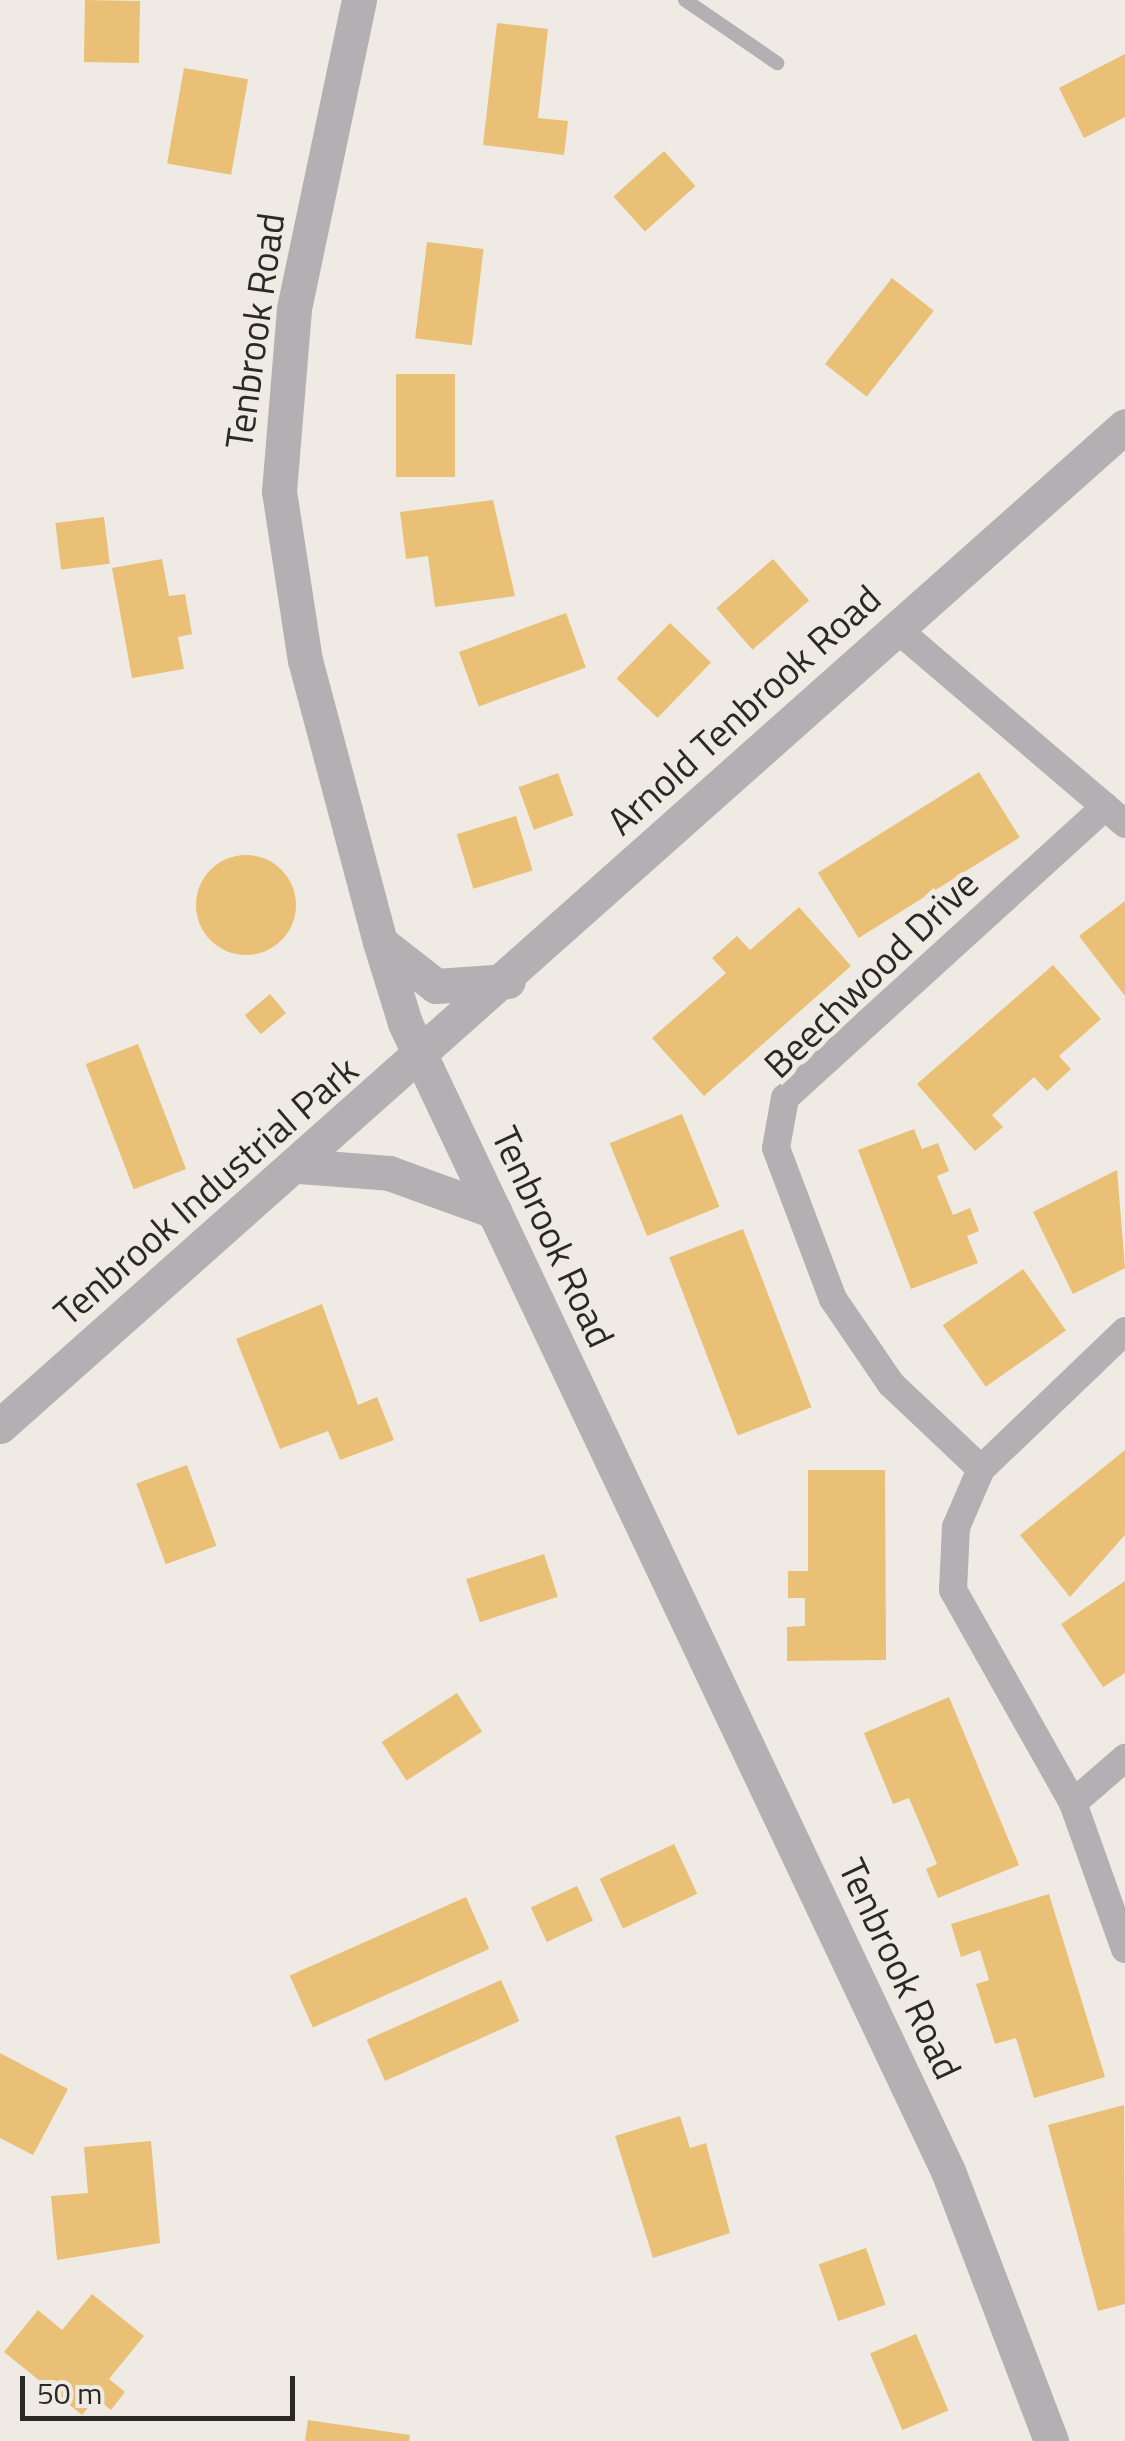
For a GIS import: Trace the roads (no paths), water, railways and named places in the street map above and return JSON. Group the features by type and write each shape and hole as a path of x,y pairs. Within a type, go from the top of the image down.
{"street":[{"name":"Tenbrook Road","path":"359,0 294,309 279,490 301,643 380,942 422,1059 948,2171 1051,2441"},
{"name":"Arnold Tenbrook Road","path":"422,1059 1125,426"},
{"path":"897,629 1115,816"},
{"name":"Beechwood Drive","path":"981,1469 891,1384 833,1299 784,1180 776,1148 782,1114 786,1098 1115,816"},
{"path":"380,942 436,986 509,980"},
{"name":"Tenbrook Industrial Park","path":"0,1426 422,1059"},
{"path":"299,1166 390,1173 494,1211"},
{"path":"1125,1331 981,1469 956,1526 953,1590 1073,1803 1125,1949"},
{"path":"1073,1803 1125,1758"}],"lane":[{"path":"685,0 777,63"}]}
